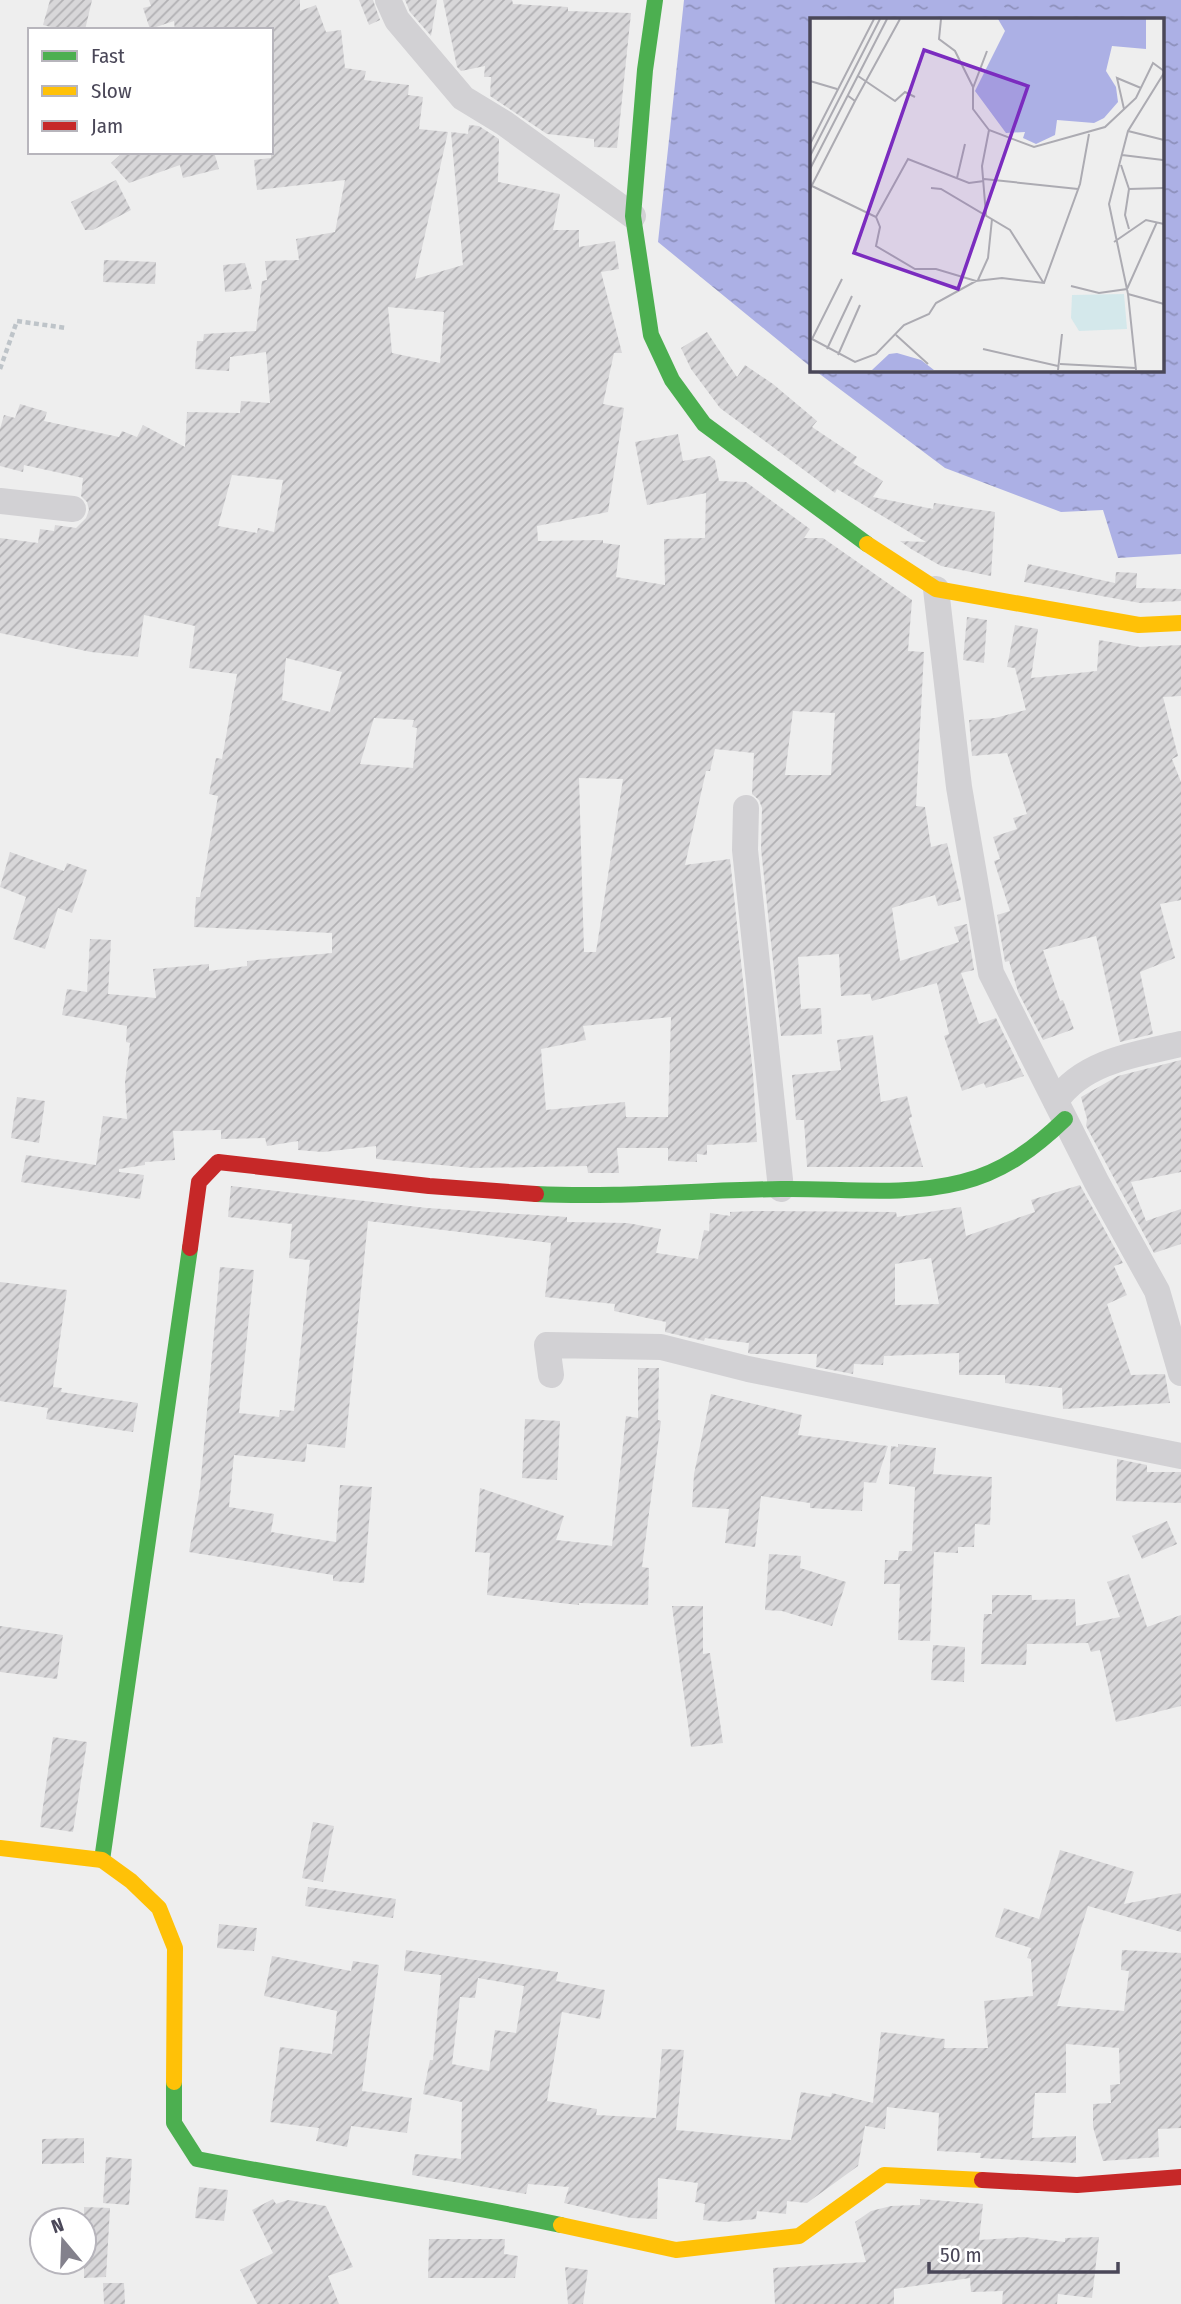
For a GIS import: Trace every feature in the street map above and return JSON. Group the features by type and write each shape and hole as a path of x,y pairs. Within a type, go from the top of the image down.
{"street":[{"path":"388,0 397,20 463,98 504,123 633,216"},
{"path":"655,0 645,70 633,216 652,335 672,380 704,424 899,567 936,589 1139,625 1181,624"},
{"path":"0,501 73,509"},
{"path":"936,589 959,787 991,973 1060,1110 1157,1291 1181,1373"},
{"path":"747,808 745,850 781,1189"},
{"path":"102,1860 199,1182 218,1162 402,1183 556,1195 781,1189 921,1191 988,1174 1044,1140 1060,1110 1065,1087 1087,1073 1126,1055 1181,1044"},
{"path":"551,1375 547,1345 662,1347 762,1372 1181,1456"},
{"path":"0,1848 102,1860 131,1881 159,1908 175,1948 174,2123 197,2159 306,2180 493,2210 676,2250 799,2236 884,2175 1077,2185 1181,2177"}],"path":[{"path":"0,369 17,321 66,328"}],"water":[{"path":"684,0 1181,0 1181,554 1118,558 1103,510 1061,512 945,468 816,371 1164,371 1164,18 810,18 810,366 658,242"}],"building":[{"path":"50,0 92,0 85,28 55,28 43,25"},
{"path":"149,0 300,0 300,11 316,5 326,32 341,30 345,68 366,71 364,80 409,85 408,95 423,97 419,129 448,132 415,279 463,265 451,132 468,134 469,125 479,126 499,139 498,182 560,194 553,230 579,230 579,247 615,241 619,269 601,272 622,353 614,353 603,404 624,408 608,512 537,526 538,541 603,540 603,543 620,545 616,577 665,585 664,539 705,538 706,493 647,505 635,442 678,434 683,461 710,456 715,460 719,481 746,482 810,529 804,538 823,538 912,600 908,651 924,652 916,806 925,807 931,847 947,843 961,900 938,906 935,895 892,908 900,961 959,942 954,927 967,924 974,970 961,973 979,1024 996,1018 1024,1076 986,1088 984,1083 962,1091 944,1036 949,1034 937,983 872,1001 870,994 841,996 839,954 798,957 801,1009 821,1008 822,1034 781,1036 761,849 762,808 759,800 752,794 754,753 715,749 710,771 706,771 685,865 730,859 753,1074 757,1142 707,1145 707,1155 697,1154 697,1162 668,1161 668,1148 617,1148 619,1173 588,1173 587,1166 473,1168 376,1159 376,1146 323,1152 298,1150 298,1141 267,1146 265,1138 221,1139 221,1130 173,1131 175,1160 145,1162 145,1165 119,1169 119,1172 144,1175 140,1199 21,1182 26,1155 96,1165 103,1116 127,1119 125,1082 130,1043 126,1042 127,1026 62,1015 67,989 87,992 90,939 111,940 108,994 156,998 153,969 209,964 209,971 247,966 247,961 332,953 332,933 194,927 196,897 200,897 218,796 209,794 216,758 222,759 237,674 189,668 195,626 144,615 138,657 91,652 0,633 0,538 38,543 40,529 54,531 55,525 76,528 86,518 89,510 87,502 81,496 83,478 24,465 23,472 0,466 0,429 4,415 15,418 20,404 47,412 44,421 119,437 122,431 137,437 143,425 185,447 187,412 240,413 241,401 270,403 266,352 230,357 229,371 195,369 197,341 203,341 204,334 256,331 262,281 267,280 265,261 299,260 296,239 335,232 345,180 257,190 254,160 271,158 273,154 273,28 175,28 174,21 150,28 143,8 151,6","holes":["388,307 444,312 440,363 392,353","232,475 283,480 274,532 258,528 257,533 218,526","286,658 342,672 330,712 282,700","793,711 835,713 831,775 785,775","374,718 414,720 412,727 417,728 413,768 360,764","579,778 623,779 596,952 584,952","671,1017 668,1117 626,1117 625,1102 546,1110 541,1049 586,1040 583,1026"]},
{"path":"359,0 373,0 380,20 369,25"},
{"path":"405,0 437,0 431,36 410,12"},
{"path":"443,0 512,0 513,4 568,7 568,11 631,13 617,148 594,147 594,139 547,134 490,96 491,77 484,77 485,66 461,71 457,67"},
{"path":"121,154 215,154 219,169 183,178 180,165 129,183 111,163"},
{"path":"116,180 131,210 93,230 85,230 71,202"},
{"path":"104,260 156,262 155,284 103,282"},
{"path":"245,263 252,289 225,292 223,265"},
{"path":"707,332 737,377 745,365 773,384 817,421 812,427 857,457 853,463 883,481 873,497 933,509 934,503 995,512 991,576 941,566 911,549 900,541 926,542 837,489 835,493 720,408 691,369 681,348"},
{"path":"1028,564 1115,583 1116,572 1137,573 1136,588 1181,589 1181,601 1140,603 1024,582"},
{"path":"967,617 987,620 984,663 963,660"},
{"path":"1015,625 1038,629 1031,678 1097,671 1099,640 1140,647 1181,645 1181,696 1163,697 1178,756 1172,759 1181,782 1181,900 1160,904 1175,958 1140,972 1153,1034 1120,1042 1096,936 1043,950 1060,1001 1063,1000 1074,1029 1043,1040 1018,992 1009,961 1005,962 997,915 1010,911 994,861 1000,859 993,837 1017,829 1013,818 1027,814 1007,753 972,756 969,720 995,718 1026,710 1015,668 1007,667"},
{"path":"10,852 64,871 67,863 87,870 72,913 58,908 45,949 13,939 26,897 0,887"},
{"path":"873,1035 881,1102 907,1096 912,1117 909,1118 923,1167 807,1167 804,1120 796,1120 792,1075 841,1070 837,1040"},
{"path":"1181,1060 1181,1172 1131,1182 1146,1221 1181,1209 1181,1244 1154,1253 1086,1126 1087,1119 1081,1097 1118,1076"},
{"path":"17,1097 45,1101 39,1143 11,1138"},
{"path":"1080,1185 1123,1263 1114,1266 1127,1295 1107,1304 1131,1375 1165,1374 1170,1403 1063,1409 1062,1388 1005,1383 1005,1375 959,1375 959,1353 884,1356 883,1365 854,1364 853,1374 816,1367 817,1354 751,1354 748,1353 749,1343 705,1338 704,1341 665,1332 666,1322 614,1311 615,1304 545,1297 551,1243 368,1221 345,1448 307,1444 305,1462 234,1455 229,1507 274,1514 271,1532 336,1542 340,1485 372,1487 364,1583 333,1581 333,1575 189,1552 200,1488 220,1267 254,1270 239,1413 279,1417 280,1410 294,1411 310,1260 289,1258 292,1224 228,1217 231,1186 427,1208 567,1217 567,1222 627,1223 661,1229 656,1253 698,1259 704,1230 709,1231 710,1213 730,1216 730,1212 755,1211 896,1212 897,1217 961,1207 966,1236 1035,1212 1031,1200","holes":["931,1258 939,1304 895,1305 895,1264"]},
{"path":"0,1282 67,1290 53,1387 62,1388 61,1392 138,1403 133,1432 46,1419 48,1408 0,1401"},
{"path":"638,1368 659,1368 658,1420 661,1421 642,1567 649,1568 648,1605 579,1605 487,1595 490,1553 475,1552 480,1488 564,1516 556,1540 612,1546 626,1416 638,1418"},
{"path":"711,1394 802,1415 798,1435 888,1446 876,1483 864,1482 862,1511 810,1508 810,1503 761,1496 755,1547 725,1543 729,1509 692,1507 694,1474"},
{"path":"525,1419 560,1421 557,1480 522,1478"},
{"path":"898,1444 936,1448 933,1474 992,1477 990,1525 975,1524 974,1547 958,1547 958,1553 934,1552 930,1641 898,1640 900,1584 884,1584 885,1560 898,1560 899,1551 912,1551 915,1487 889,1484 891,1446 898,1447"},
{"path":"1117,1459 1147,1465 1147,1472 1181,1472 1181,1503 1116,1501"},
{"path":"1167,1521 1177,1544 1142,1559 1132,1536"},
{"path":"769,1554 801,1556 800,1568 846,1582 832,1626 782,1611 765,1610"},
{"path":"1129,1574 1147,1627 1181,1615 1181,1706 1116,1722 1100,1650 1091,1652 1088,1643 1027,1644 1026,1665 981,1664 984,1614 992,1614 992,1595 1032,1595 1032,1600 1075,1599 1076,1626 1120,1617 1107,1582"},
{"path":"672,1606 703,1606 703,1654 710,1653 723,1743 691,1747"},
{"path":"0,1626 63,1635 57,1679 0,1672"},
{"path":"933,1645 965,1647 964,1682 931,1680"},
{"path":"53,1737 87,1742 73,1832 40,1827"},
{"path":"313,1822 334,1826 323,1882 302,1878"},
{"path":"1060,1850 1134,1872 1124,1904 1181,1893 1181,1932 1088,1906 1057,2006 1124,2011 1129,1971 1121,1970 1122,1950 1181,1953 1181,2128 1158,2129 1159,2157 1103,2161 1093,2127 1093,2104 1111,2103 1110,2085 1120,2084 1119,2048 1066,2044 1066,2093 1035,2093 1032,2138 1076,2136 1076,2163 980,2158 981,2153 937,2151 939,2113 887,2107 885,2129 865,2126 858,2166 807,2203 787,2201 786,2214 757,2211 756,2219 725,2222 703,2220 705,2204 695,2202 698,2183 658,2178 657,2219 631,2218 564,2203 569,2187 528,2184 526,2194 412,2175 415,2154 461,2159 462,2102 423,2094 430,2060 433,2060 441,1975 404,1971 406,1950 558,1972 556,1981 605,1990 600,2019 562,2012 547,2101 597,2109 596,2115 656,2118 662,2049 684,2050 676,2130 791,2140 801,2092 831,2097 832,2093 873,2103 881,2032 945,2039 944,2048 988,2048 984,2001 1033,1996 1031,1959 1027,1958 1031,1948 995,1937 1004,1908 1039,1919","holes":["478,1978 524,1986 516,2033 495,2030 489,2071 452,2064 460,1997 475,1998"]},
{"path":"308,1887 396,1899 393,1918 305,1906"},
{"path":"219,1924 257,1928 254,1951 217,1948"},
{"path":"272,1956 351,1971 353,1961 379,1965 362,2091 412,2098 407,2133 351,2126 347,2147 316,2141 319,2128 270,2122 280,2047 332,2054 337,2011 264,1996"},
{"path":"84,2138 84,2163 42,2164 42,2139"},
{"path":"106,2157 132,2159 129,2205 103,2203"},
{"path":"199,2187 228,2190 224,2221 195,2218"},
{"path":"273,2199 276,2204 288,2200 326,2206 353,2267 328,2276 339,2304 257,2304 240,2270 273,2253 252,2210"},
{"path":"920,2199 983,2204 979,2240 1024,2237 1065,2242 1065,2238 1099,2237 1092,2298 1058,2294 1057,2304 1002,2304 1003,2291 971,2292 970,2278 894,2289 894,2304 775,2304 773,2268 866,2262 855,2222 871,2211 891,2206 920,2205"},
{"path":"98,2208 110,2208 106,2277 84,2278 98,2276"},
{"path":"429,2239 505,2239 504,2254 518,2256 515,2278 428,2278"},
{"path":"565,2267 588,2270 583,2304 568,2304"},
{"path":"103,2283 124,2283 125,2304 104,2304"}],"traffic: fast":[{"path":"655,0 645,70 633,216 651,335 672,380 704,424 867,544"},
{"path":"536,1194 781,1189 895,1191 940,1187 977,1178 1005,1165 1042,1140 1065,1119"},
{"path":"102,1860 190,1248"},
{"path":"174,2082 174,2123 197,2159 561,2225"}],"traffic: slow":[{"path":"867,544 936,589 1139,625 1181,623"},
{"path":"0,1848 102,1860 131,1881 159,1908 175,1948 174,2082"},
{"path":"561,2225 676,2250 799,2236 884,2175 982,2180"}],"traffic: jam":[{"path":"190,1248 199,1182 218,1162 429,1186 536,1194"},
{"path":"982,2180 1077,2185 1181,2177"}]}
